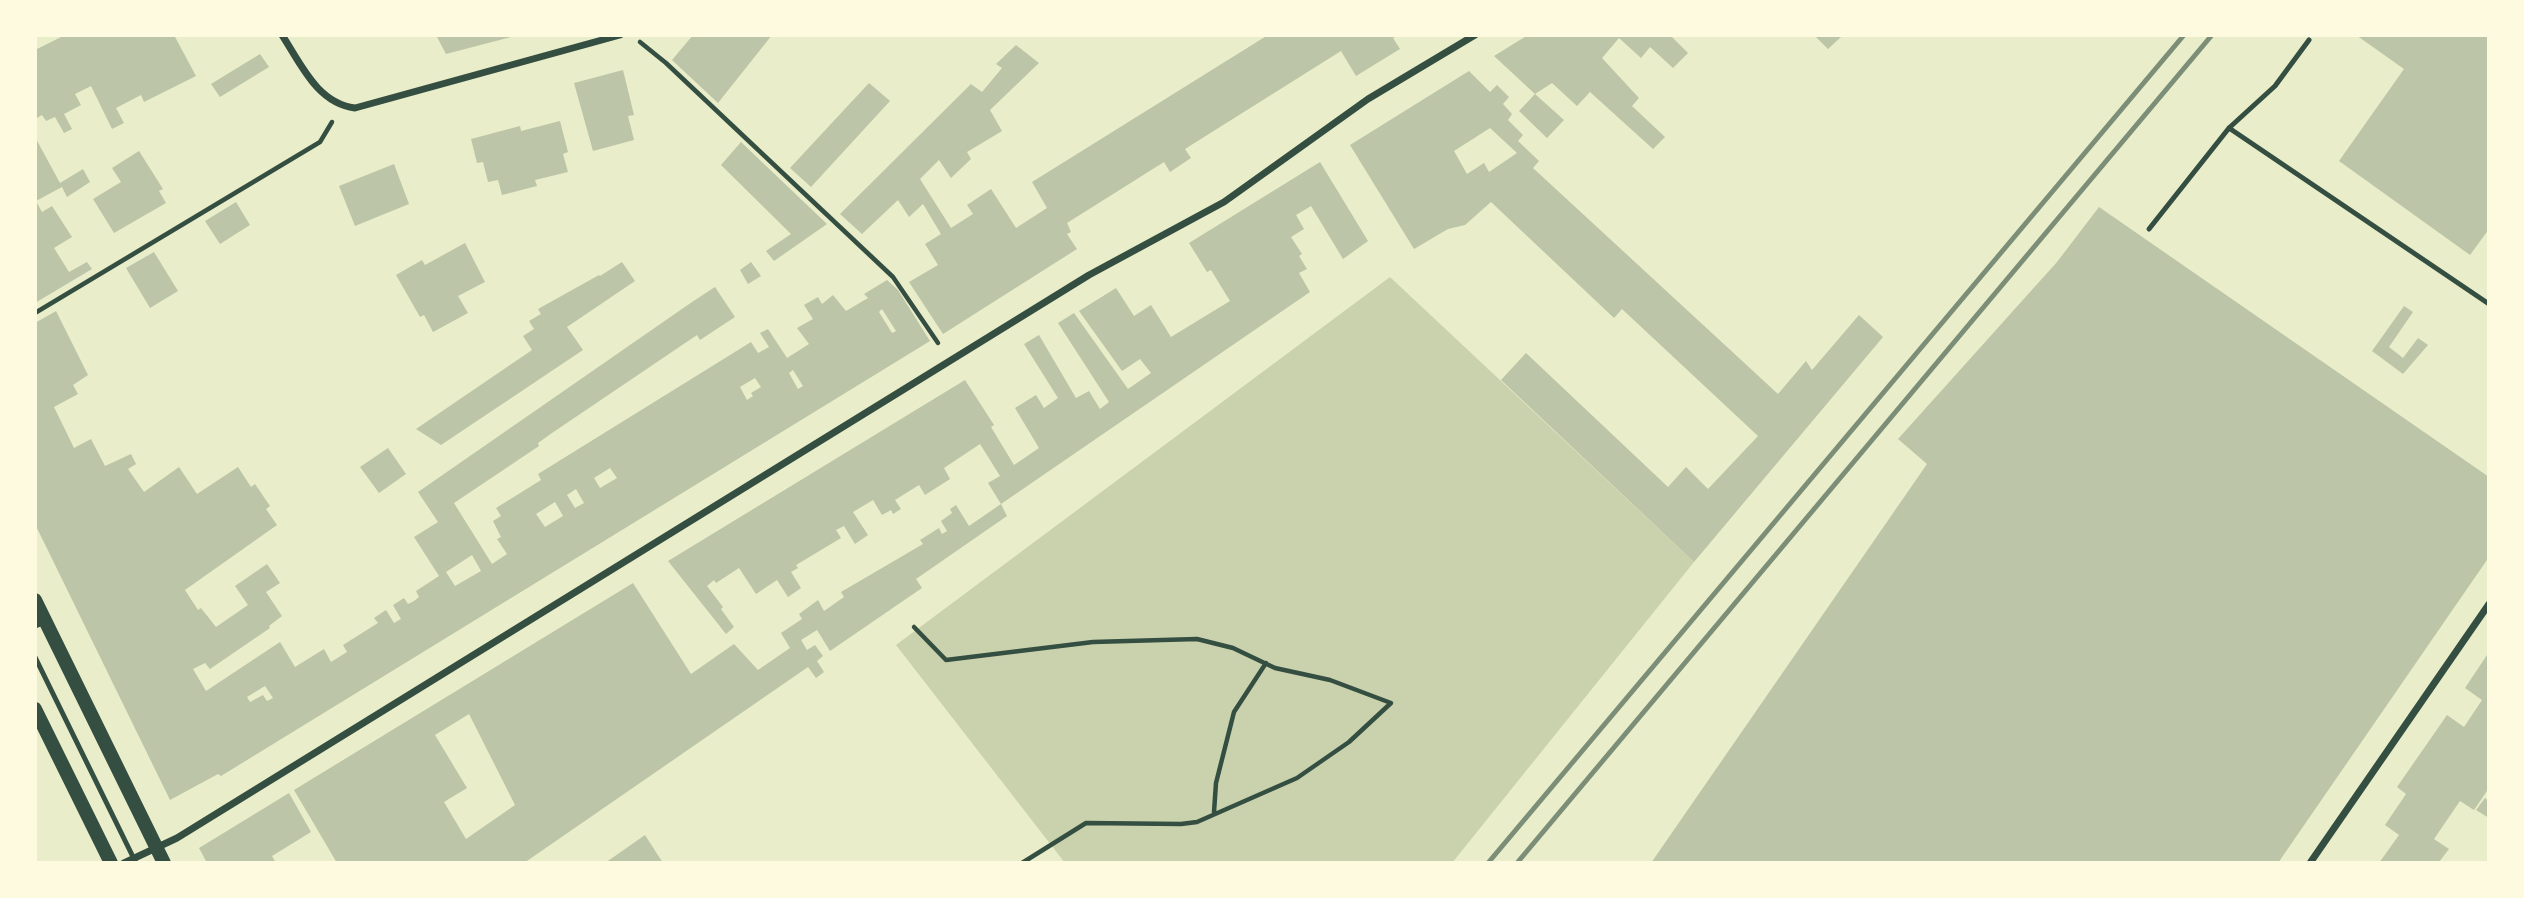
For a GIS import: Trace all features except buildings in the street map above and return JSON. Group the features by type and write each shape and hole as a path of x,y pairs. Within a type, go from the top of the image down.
{"main road":[{"path":"35,600 40,623 164,863"},
{"path":"35,709 111,863"}],"street":[{"path":"282,35 322,94 341,106 355,108 620,35"},
{"path":"124,863 135,861 189,831 1089,275 1249,187 1368,99 1475,35"},
{"path":"2310,863 2489,604"}],"lane":[{"path":"2149,229 2229,128 2275,86 2309,40"},
{"path":"2229,128 2489,304"},
{"path":"35,657 135,861"}],"path":[{"path":"631,35 666,63 893,277 950,360"},
{"path":"35,313 320,142 341,106"},
{"path":"914,627 946,660 1093,642 1198,639 1233,648 1266,663 1330,680 1391,703 1349,742 1297,778 1197,821 1181,824 1086,823 1022,863"},
{"path":"1214,813 1216,783 1234,712 1266,663"}],"green space":[{"path":"1390,277 1694,562 1452,863 1065,863 896,645"}],"railway":[{"path":"1488,863 2184,35"},
{"path":"1517,863 2212,35"}]}
